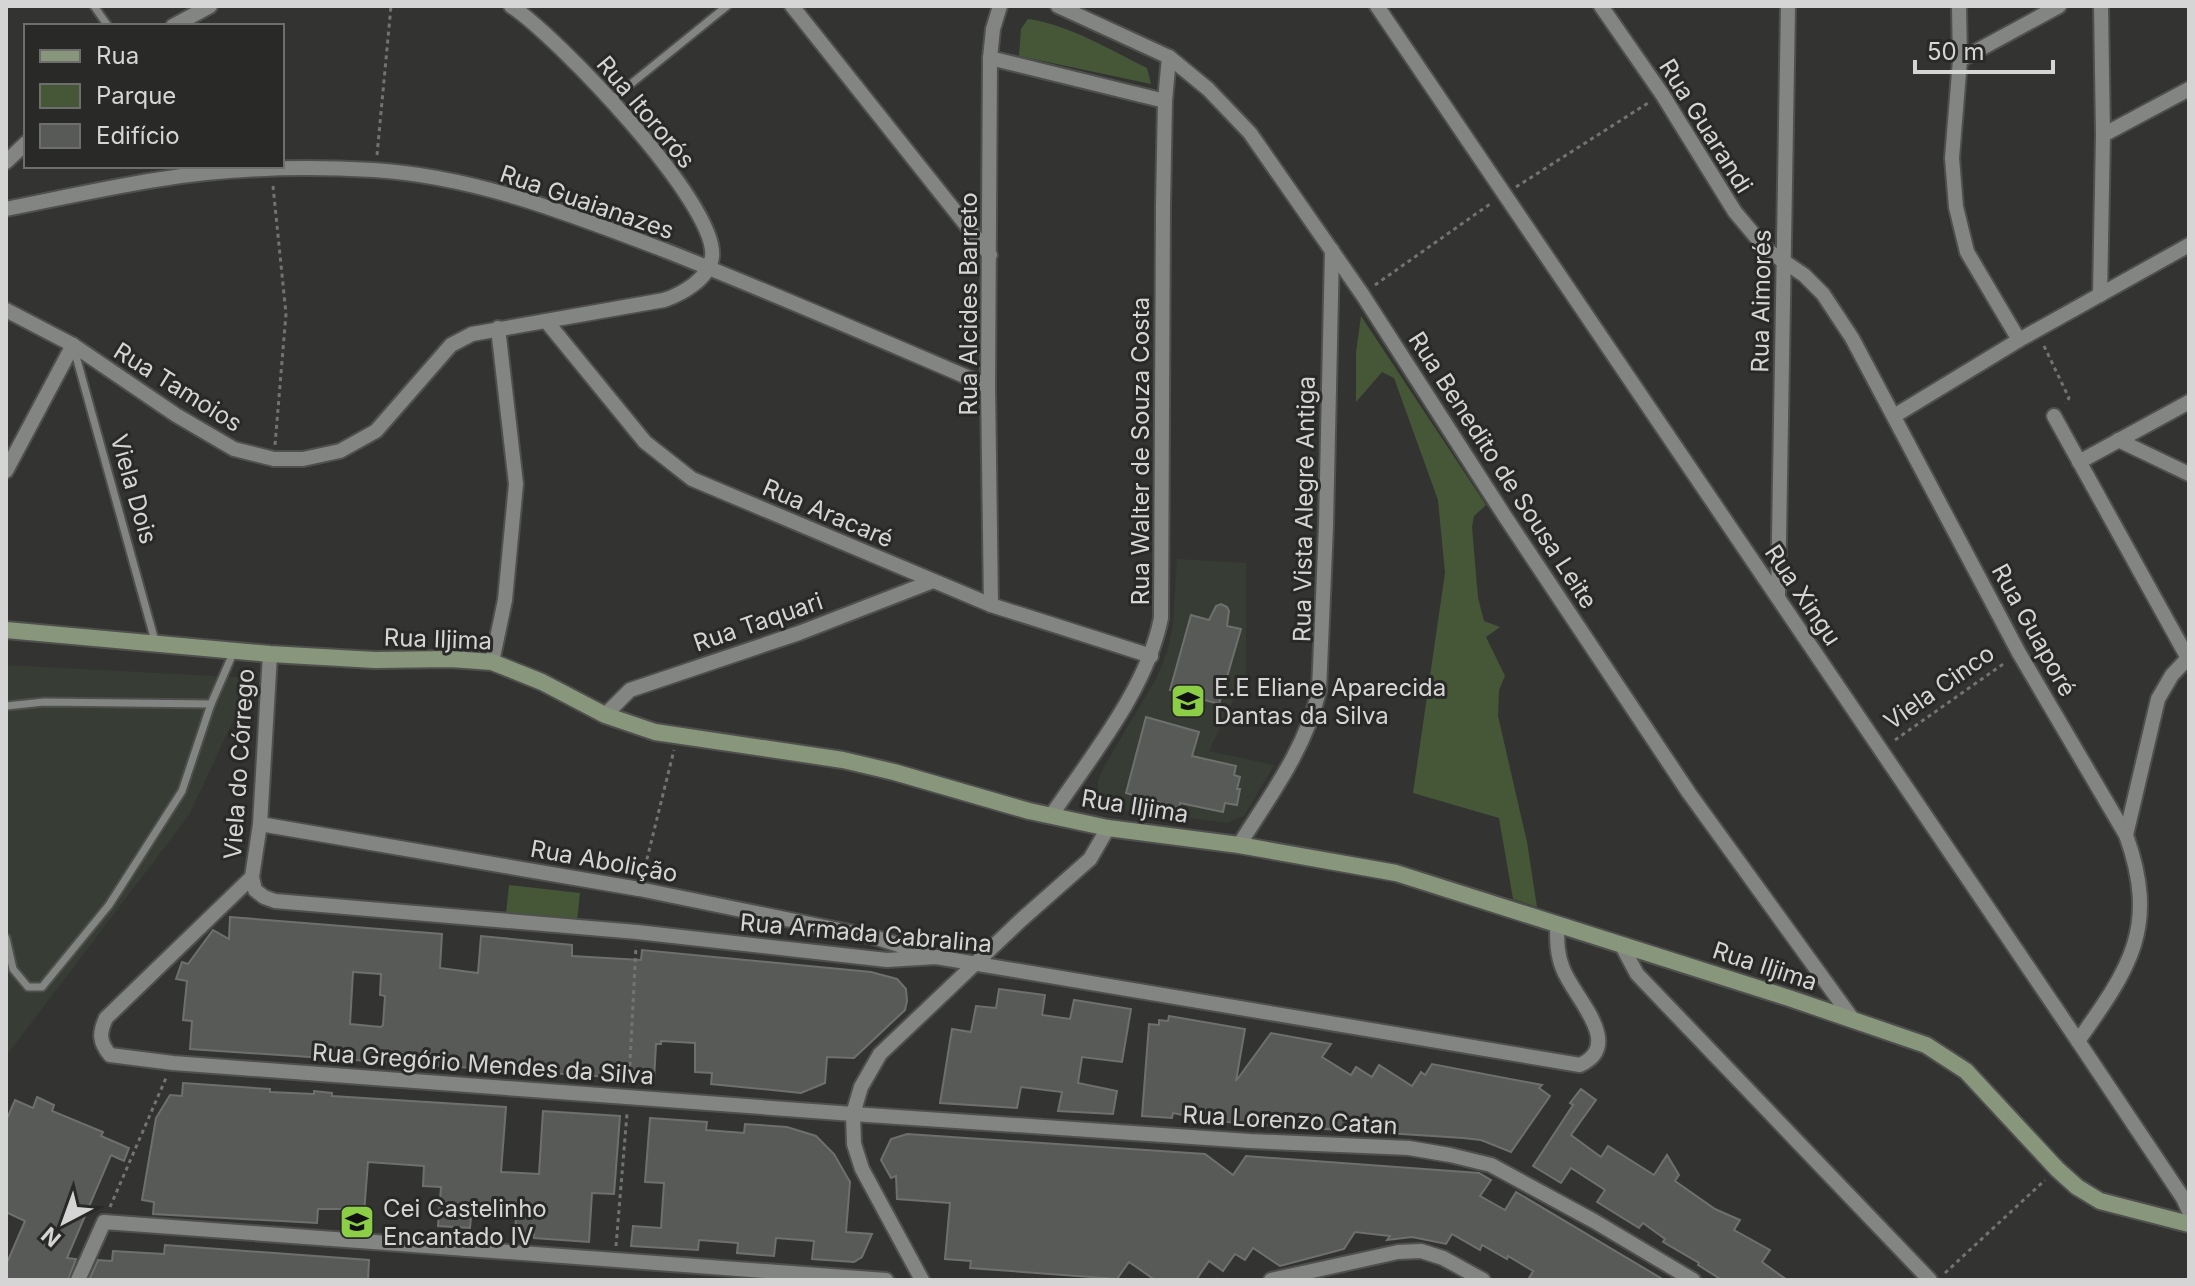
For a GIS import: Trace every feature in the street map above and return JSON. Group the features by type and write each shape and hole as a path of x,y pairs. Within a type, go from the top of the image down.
{"main road":[{"name":"Rua Iljima","path":"6,630 270,654 492,662 542,682 605,715 655,732 843,760 1051,816 1108,828 1239,845 1396,873 1789,998 1926,1045 1966,1071 2077,1187 2100,1201 2189,1224"}],"street":[{"path":"177,24 210,6"},
{"name":"Rua Itororós","path":"511,6 564,49 611,100 667,169 700,216 711,246 709,268"},
{"path":"792,6 990,255"},
{"name":"Rua Benedito de Sousa Leite","path":"1058,6 1169,57 1208,89 1250,133 1332,250 1689,793 1854,1021"},
{"name":"Rua Xingu","path":"1377,6 2078,1041 2189,1211"},
{"name":"Rua Guarandi","path":"1601,6 1662,94 1735,212 1767,250 1784,261"},
{"name":"Rua Aimorés","path":"1778,597 1788,6"},
{"path":"1959,6 1960,60 1952,158 1956,207 1967,252 2019,340"},
{"path":"1960,60 2059,6"},
{"path":"2100,295 2103,135 2101,6"},
{"name":"Rua Alcides Barreto","path":"991,605 988,386 990,58 994,8"},
{"name":"Rua Walter de Souza Costa","path":"1051,816 1111,727 1151,656 1161,618 1165,101 1169,57"},
{"path":"990,58 1165,101"},
{"path":"2103,135 2189,89"},
{"path":"6,162 24,145"},
{"name":"Rua Guaianazes","path":"6,209 156,180 271,170 376,170 439,180 527,199 709,268 988,386"},
{"path":"1894,416 2019,340 2189,245"},
{"name":"Rua Vista Alegre Antiga","path":"1239,845 1298,748 1313,715 1319,691 1332,250"},
{"name":"Rua Guaporé","path":"1784,261 1823,294 1852,338 2019,653 2126,835 2137,865 2141,908 2137,939 2118,984 2078,1041"},
{"name":"Rua Tamoios","path":"6,310 73,345 176,415 234,449 274,459 303,459 340,451 376,431 451,345 472,334 679,295 709,268"},
{"name":"Rua Aracaré","path":"547,322 645,442 692,479 991,605 1151,656"},
{"path":"492,662 505,600 516,484 498,328"},
{"path":"6,471 73,345"},
{"path":"2079,462 2189,402"},
{"path":"2054,416 2188,659 2172,675 2158,699 2126,835"},
{"path":"2118,440 2189,474"},
{"name":"Rua Taquari","path":"605,715 630,690 799,633 933,581"},
{"name":"Viela do Córrego","path":"252,877 260,824 270,654"},
{"name":"Rua Abolição","path":"260,824 639,889 874,937 936,957"},
{"path":"922,1280 862,1169 854,1144 853,1114 861,1087 880,1054 1090,859 1108,828"},
{"name":"Rua Armada Cabralina","path":"252,877 255,890 275,901 637,932 887,960 936,957 1580,1065 1590,1061 1598,1048 1599,1034 1563,969 1557,948 1557,926"},
{"name":"Rua Gregório Mendes da Silva","path":"252,877 106,1018 100,1031 102,1045 110,1055 173,1063 853,1114"},
{"path":"1622,946 1637,974 1930,1280"},
{"name":"Rua Lorenzo Catan","path":"853,1114 1250,1141 1409,1148 1450,1155 1491,1165 1693,1280"},
{"path":"78,1280 104,1222 886,1280"},
{"path":"1271,1280 1398,1252 1421,1251 1443,1258 1483,1280"}],"lane":[{"path":"94,6 107,24"},
{"path":"611,100 727,6"},
{"name":"Viela Dois","path":"73,345 156,643"},
{"path":"6,938 13,969 19,978 28,987 42,987 92,928 155,837 182,791 211,704 234,651"},
{"path":"6,706 44,702 211,704"}],"path":[{"path":"376,170 391,6"},
{"path":"271,170 286,314 274,459"},
{"path":"2037,332 2069,398"},
{"name":"Viela Cinco","path":"1880,751 2019,653"},
{"path":"639,889 678,735"},
{"path":"613,1260 628,1097 637,932"},
{"path":"104,1222 173,1063"},
{"path":"1937,1280 2057,1169"}],"shaded area":[{"name":"E.E Eliane Aparecida Dantas da Silva","path":"1177,559 1246,563 1246,674 1209,751 1274,765 1244,816 1227,823 1117,809 1104,801 1098,792 1098,780 1105,765 1157,677 1167,652 1173,624"},
{"path":"6,665 253,678 189,815 6,1056"}],"green space":[{"path":"1028,19 1074,32 1147,68 1151,84 1019,56 1021,29"},
{"path":"1361,316 1486,505 1474,516 1472,527 1478,598 1484,621 1500,627 1486,637 1505,676 1499,690 1498,716 1527,842 1537,907 1513,899 1499,818 1413,793 1445,573 1438,500 1394,378 1382,372 1356,402 1356,353"},
{"path":"509,885 580,893 577,921 506,914"}],"building":[{"path":"1221,604 1229,611 1227,626 1241,629 1219,704 1170,690 1191,615 1209,620 1216,606"},
{"path":"1146,717 1199,732 1192,756 1236,766 1234,775 1240,777 1237,805 1225,803 1223,812 1180,803 1179,808 1126,793"},
{"path":"230,917 442,934 440,968 478,973 481,936 572,945 572,956 641,960 642,950 871,972 897,979 906,989 907,1001 905,1010 854,1058 827,1057 825,1083 801,1093 711,1084 712,1073 695,1072 695,1043 661,1041 661,1044 656,1044 654,1080 190,1049 192,1021 183,1020 187,981 176,979 182,962 188,964 213,930 229,939","holes":["353,972 381,974 380,995 385,996 383,1025 350,1024"]},
{"path":"999,989 1045,995 1042,1015 1070,1019 1074,1000 1131,1009 1122,1062 1082,1057 1078,1083 1117,1091 1113,1114 1058,1111 1062,1092 1021,1087 1017,1108 940,1103 952,1029 971,1032 976,1006 996,1008"},
{"path":"1169,1016 1245,1029 1236,1081 1271,1033 1331,1044 1322,1057 1351,1075 1356,1067 1372,1077 1379,1065 1412,1086 1421,1072 1425,1075 1432,1064 1542,1085 1539,1088 1550,1096 1511,1152 1481,1140 1463,1138 1249,1124 1173,1113 1172,1118 1142,1116 1149,1024 1159,1025 1159,1020 1168,1021"},
{"path":"183,1083 270,1089 270,1092 314,1094 314,1091 332,1093 332,1096 506,1107 501,1172 539,1174 543,1111 620,1116 614,1194 592,1193 589,1242 534,1238 534,1235 515,1233 516,1216 476,1213 476,1217 471,1217 470,1228 438,1226 441,1187 423,1186 424,1166 368,1162 363,1226 344,1224 345,1209 318,1209 317,1223 153,1214 154,1202 142,1200 156,1118 170,1095 182,1096"},
{"path":"1581,1089 1596,1100 1571,1135 1601,1157 1608,1146 1654,1175 1667,1155 1679,1175 1675,1181 1715,1209 1740,1220 1734,1230 1770,1250 1762,1262 1787,1280 1722,1280 1663,1242 1665,1239 1643,1223 1639,1228 1597,1202 1605,1190 1571,1168 1561,1183 1533,1166"},
{"path":"37,1097 54,1105 52,1111 103,1132 101,1136 129,1148 124,1161 111,1155 67,1258 76,1259 68,1280 6,1280 6,1265 25,1221 6,1212 6,1121 15,1100 33,1108"},
{"path":"650,1118 707,1122 706,1130 744,1133 745,1124 787,1127 816,1136 834,1154 850,1182 846,1232 872,1234 862,1257 854,1262 812,1259 814,1241 776,1238 774,1256 737,1253 738,1243 699,1240 698,1250 631,1246 633,1226 661,1228 664,1183 645,1182"},
{"path":"907,1134 1205,1154 1233,1175 1246,1156 1479,1173 1491,1180 1480,1196 1505,1210 1516,1192 1664,1280 1528,1280 1533,1271 1508,1256 1507,1259 1482,1245 1480,1250 1452,1234 1446,1244 1412,1237 1387,1240 1390,1236 1355,1232 1344,1249 1280,1266 1253,1248 1245,1260 1235,1254 1223,1271 1209,1261 1196,1280 1155,1280 1129,1262 1117,1279 970,1268 971,1261 945,1259 950,1203 897,1199 896,1176 891,1178 881,1160 891,1139"},
{"path":"165,1245 369,1260 368,1280 89,1280 98,1260 112,1261 113,1251 164,1254"}],"place":[{"name":"E.E Eliane Aparecida Dantas da Silva","path":"1188,701"},
{"name":"Cei Castelinho Encantado IV","path":"357,1222"}]}
